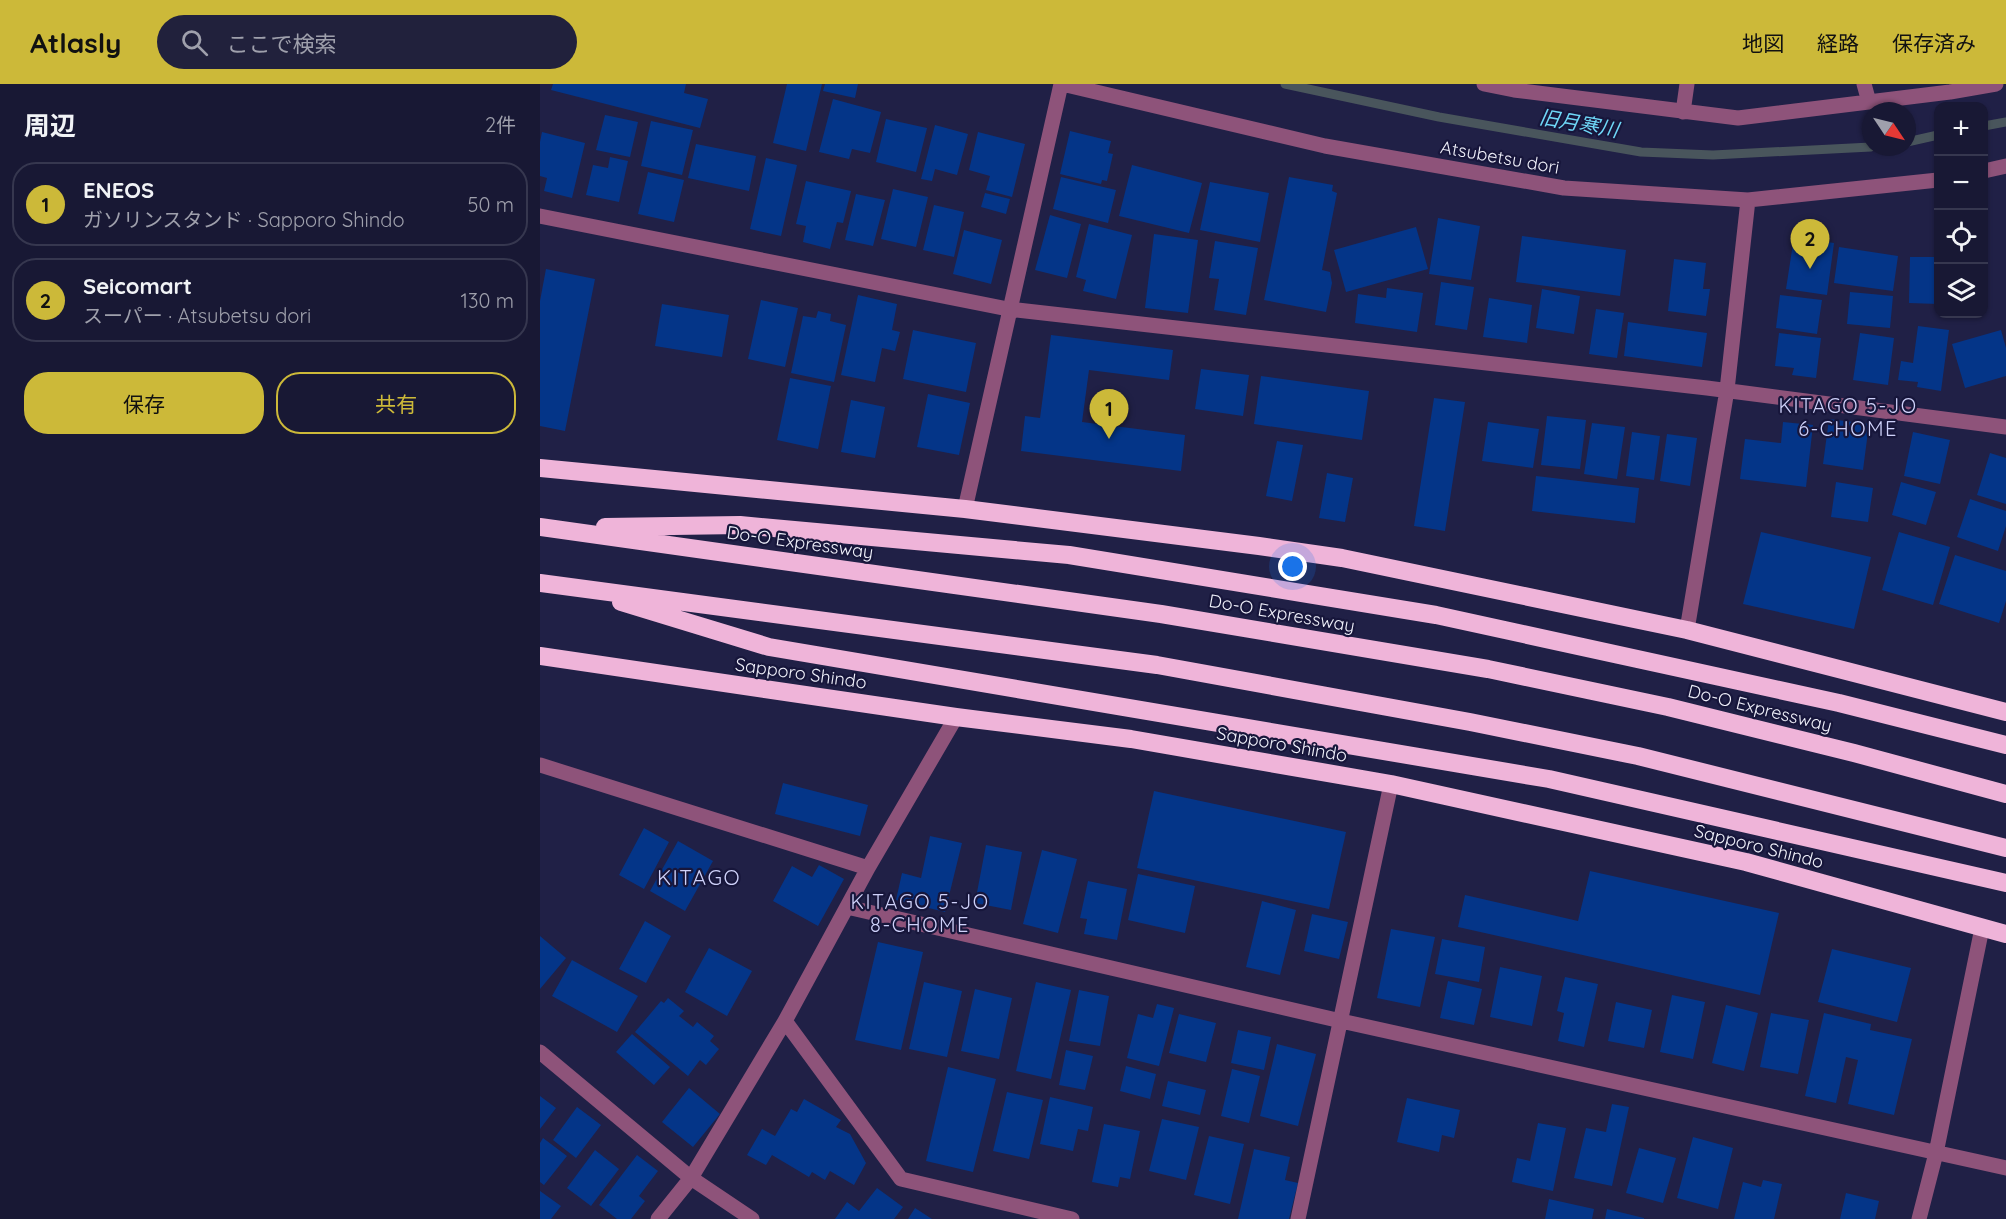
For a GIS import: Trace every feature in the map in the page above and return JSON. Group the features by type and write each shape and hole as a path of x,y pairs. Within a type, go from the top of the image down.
{"highway":[{"path":"540,468 965,508 1342,558 1688,630 2006,712"},
{"path":"543,527 740,525 1069,555 1436,615 1839,703 2006,745"},
{"name":"Do-O Expressway","path":"543,527 1161,614 1488,669 1668,707 1854,753 2006,794"},
{"path":"540,583 1157,665 1470,722 1638,756 2006,848"},
{"path":"570,587 769,647 1550,779 2006,883"},
{"name":"Sapporo Shindo","path":"540,656 956,717 1131,739 1391,784 1746,862 2006,934"}],"street":[{"name":"Atsubetsu dori","path":"1061,84 1325,146 1564,189 1748,200 1934,180"},
{"path":"965,508 1008,309 1061,84"},
{"path":"1484,84 1514,90 1738,118 1862,103"},
{"path":"1683,111 1687,84"},
{"path":"1864,84 1869,102 1996,84"},
{"path":"1988,170 2006,166"},
{"path":"1688,630 1727,390 1748,200"},
{"path":"540,216 1008,309 1727,390 2006,426"},
{"path":"658,1219 691,1178 784,1022 868,868 956,717"},
{"path":"540,765 868,868"},
{"path":"1298,1219 1391,784"},
{"path":"847,907 1341,1021 2006,1168"},
{"path":"1920,1219 1936,1153 1982,928"},
{"path":"784,1022 901,1179 1072,1219"},
{"path":"540,1052 691,1178 752,1219"}],"building":[{"path":"553,84 686,84 684,93 708,99 700,128 551,90"},
{"path":"787,84 822,84 806,151 773,143"},
{"path":"825,84 858,84 855,98 823,91"},
{"path":"833,99 881,112 870,153 852,149 849,159 819,152"},
{"path":"605,115 638,122 630,157 596,150"},
{"path":"886,119 927,128 916,172 876,162"},
{"path":"651,121 693,130 682,175 641,166"},
{"path":"935,125 968,134 957,175 935,169 932,181 921,179"},
{"path":"1070,131 1111,141 1108,153 1113,154 1107,181 1102,180 1101,184 1060,174"},
{"path":"542,132 585,143 572,198 544,191 547,178 540,176"},
{"path":"978,132 1025,144 1012,197 986,190 990,176 969,170"},
{"path":"696,144 756,156 749,191 688,178"},
{"path":"610,157 628,161 619,202 586,195 593,165 608,168"},
{"path":"766,158 797,165 781,236 750,229"},
{"path":"1132,165 1202,183 1189,233 1119,216"},
{"path":"648,172 684,180 674,222 638,214"},
{"path":"1061,177 1116,190 1108,223 1053,209"},
{"path":"1289,177 1333,185 1332,191 1337,193 1322,270 1330,272 1332,283 1326,312 1264,300"},
{"path":"806,181 851,191 843,223 837,222 830,249 803,242 806,226 796,224"},
{"path":"1210,182 1269,193 1260,242 1200,230"},
{"path":"893,189 928,197 916,247 881,239"},
{"path":"985,193 1010,199 1006,214 981,207"},
{"path":"856,194 885,200 873,246 845,240"},
{"path":"934,205 964,212 954,257 923,250"},
{"path":"1050,215 1081,224 1067,278 1035,270"},
{"path":"1438,218 1480,226 1471,280 1429,274"},
{"path":"1089,224 1132,235 1116,299 1083,291 1086,280 1076,277"},
{"path":"1416,227 1428,269 1346,292 1334,250"},
{"path":"964,230 1002,240 991,284 953,274"},
{"path":"1154,234 1198,240 1188,313 1145,308"},
{"path":"1522,236 1626,250 1620,296 1516,282"},
{"path":"1794,237 1834,243 1827,295 1786,289"},
{"path":"1215,241 1258,248 1246,315 1214,310 1219,279 1209,278"},
{"path":"1839,247 1898,256 1893,291 1834,283"},
{"path":"1910,257 1934,257 1934,304 1909,303"},
{"path":"1674,259 1706,263 1703,289 1710,289 1706,316 1668,311"},
{"path":"546,269 595,279 565,431 540,426 540,301"},
{"path":"1441,282 1474,287 1467,330 1435,325"},
{"path":"1387,288 1423,293 1417,332 1355,323 1358,294 1386,298"},
{"path":"1542,289 1580,296 1574,334 1536,328"},
{"path":"1850,292 1893,296 1890,328 1847,324"},
{"path":"858,295 897,304 892,330 900,332 895,351 882,348 875,382 841,375"},
{"path":"1780,295 1822,300 1817,334 1776,328"},
{"path":"1489,298 1532,305 1527,343 1483,337"},
{"path":"761,300 798,308 785,367 748,359"},
{"path":"662,304 729,315 722,357 655,346"},
{"path":"1596,309 1624,313 1617,358 1589,354"},
{"path":"818,311 831,314 830,321 846,325 834,382 791,373 803,316 816,318"},
{"path":"1628,322 1707,333 1702,367 1624,356"},
{"path":"1918,326 1949,330 1941,391 1917,387 1918,382 1898,380 1901,361 1913,363"},
{"path":"913,330 976,343 966,392 903,379"},
{"path":"2001,330 2006,348 2006,376 1965,388 1952,344"},
{"path":"1779,333 1821,338 1816,378 1792,375 1794,368 1775,366"},
{"path":"1860,333 1894,338 1888,385 1853,380"},
{"path":"1051,335 1173,350 1169,380 1089,370 1082,422 1185,435 1181,471 1021,451 1025,416 1040,418"},
{"path":"1201,369 1249,375 1243,416 1195,409"},
{"path":"1261,376 1369,391 1362,440 1254,424"},
{"path":"790,378 831,386 818,449 777,440"},
{"path":"928,394 970,403 959,455 917,447"},
{"path":"1434,398 1465,402 1445,531 1414,526"},
{"path":"851,400 885,407 875,458 841,452"},
{"path":"1547,416 1586,420 1580,469 1541,465"},
{"path":"1829,419 1869,424 1863,470 1823,464"},
{"path":"1488,422 1539,429 1533,468 1482,461"},
{"path":"1783,422 1813,425 1806,487 1740,479 1745,439 1781,443"},
{"path":"1592,423 1625,427 1617,479 1584,474"},
{"path":"1632,432 1660,436 1654,480 1626,476"},
{"path":"1913,432 1950,440 1940,484 1904,476"},
{"path":"1667,434 1697,438 1690,486 1660,481"},
{"path":"1277,441 1303,445 1292,501 1266,496"},
{"path":"1990,453 2006,458 2006,504 1977,495"},
{"path":"1327,473 1353,478 1345,522 1319,518"},
{"path":"1536,476 1639,488 1635,523 1532,511"},
{"path":"1836,482 1873,488 1868,522 1831,517"},
{"path":"1901,482 1936,492 1926,525 1892,515"},
{"path":"1970,499 2006,511 2006,526 1998,551 1957,537"},
{"path":"1761,532 1871,557 1854,629 1743,604"},
{"path":"1899,532 1950,547 1933,605 1882,590"},
{"path":"1955,555 2006,571 2006,601 1999,623 1939,604"},
{"path":"783,783 868,805 860,836 775,814"},
{"path":"1154,791 1346,832 1329,909 1137,868"},
{"path":"644,828 669,842 644,889 619,875"},
{"path":"930,836 962,843 945,912 896,900 902,873 921,878"},
{"path":"678,841 713,861 685,911 650,891"},
{"path":"986,845 1022,852 1011,910 975,903"},
{"path":"1042,850 1077,859 1058,933 1023,924"},
{"path":"819,865 844,879 818,926 773,901 792,866 812,877"},
{"path":"1590,871 1779,913 1760,995 1458,927 1465,895 1578,921"},
{"path":"1138,874 1195,886 1185,933 1128,920"},
{"path":"1088,881 1127,889 1117,940 1084,934 1087,919 1080,918"},
{"path":"1262,901 1296,910 1280,975 1246,967"},
{"path":"1312,914 1348,922 1339,959 1304,951"},
{"path":"645,921 671,936 646,983 619,969"},
{"path":"1391,929 1435,937 1420,1007 1377,998"},
{"path":"540,936 566,958 540,989"},
{"path":"1442,939 1485,947 1479,982 1435,974"},
{"path":"878,942 923,952 901,1050 855,1040"},
{"path":"709,948 752,971 727,1016 685,992"},
{"path":"1832,949 1911,968 1897,1022 1818,1002"},
{"path":"572,960 638,996 617,1032 552,996"},
{"path":"1500,967 1542,976 1532,1026 1490,1017"},
{"path":"1565,977 1598,984 1584,1047 1558,1041 1564,1013 1557,1011"},
{"path":"1448,981 1482,989 1474,1025 1440,1018"},
{"path":"924,982 962,991 947,1057 909,1049"},
{"path":"1036,982 1071,990 1051,1079 1016,1071"},
{"path":"975,989 1012,998 999,1059 961,1051"},
{"path":"1079,990 1109,996 1100,1046 1069,1041"},
{"path":"1672,995 1705,1002 1693,1059 1660,1052"},
{"path":"668,998 684,1011 679,1016 693,1027 697,1022 714,1036 710,1041 719,1049 706,1065 700,1060 688,1076 635,1032 661,1001 664,1003"},
{"path":"1616,1002 1652,1010 1644,1048 1608,1041"},
{"path":"1157,1004 1174,1008 1159,1066 1127,1058 1138,1014 1153,1018"},
{"path":"1726,1005 1758,1013 1744,1071 1712,1063"},
{"path":"1771,1013 1809,1020 1798,1074 1760,1067"},
{"path":"1824,1013 1871,1024 1870,1030 1912,1039 1894,1115 1848,1104 1858,1060 1846,1057 1836,1103 1805,1096"},
{"path":"1179,1014 1216,1023 1206,1062 1169,1053"},
{"path":"1238,1030 1271,1037 1264,1070 1231,1063"},
{"path":"632,1034 670,1067 654,1085 616,1052"},
{"path":"1277,1044 1316,1054 1298,1126 1260,1116"},
{"path":"1066,1050 1093,1056 1085,1090 1059,1085"},
{"path":"1126,1066 1156,1074 1150,1099 1120,1091"},
{"path":"948,1067 996,1079 973,1172 926,1161"},
{"path":"1232,1069 1260,1076 1249,1123 1221,1116"},
{"path":"1168,1081 1206,1090 1200,1115 1162,1106"},
{"path":"689,1088 720,1114 693,1147 662,1122"},
{"path":"1007,1092 1043,1100 1029,1159 993,1151"},
{"path":"540,1096 556,1108 540,1129"},
{"path":"1050,1097 1093,1107 1088,1131 1078,1129 1073,1151 1040,1144"},
{"path":"1407,1098 1460,1110 1454,1138 1442,1135 1439,1152 1397,1142"},
{"path":"804,1099 841,1120 836,1127 850,1134 866,1163 854,1185 830,1171 825,1180 812,1172 809,1177 772,1155 766,1165 747,1155 762,1129 775,1136 791,1109 797,1112"},
{"path":"1612,1104 1629,1107 1612,1186 1574,1178 1586,1128 1606,1132"},
{"path":"577,1107 601,1125 576,1158 553,1140"},
{"path":"1162,1119 1199,1127 1186,1180 1149,1171"},
{"path":"1538,1123 1566,1128 1553,1191 1512,1182 1517,1158 1530,1161"},
{"path":"1104,1124 1140,1131 1130,1179 1120,1177 1118,1187 1092,1182"},
{"path":"1209,1136 1244,1144 1230,1204 1194,1195"},
{"path":"1693,1137 1733,1148 1718,1209 1677,1198"},
{"path":"543,1138 567,1156 544,1185 540,1182 540,1143"},
{"path":"1639,1148 1676,1158 1663,1203 1626,1193"},
{"path":"1254,1149 1290,1157 1285,1180 1298,1183 1289,1219 1238,1219"},
{"path":"595,1150 619,1169 591,1206 567,1188"},
{"path":"637,1155 658,1171 639,1196 645,1201 631,1219 617,1219 599,1205"},
{"path":"1763,1180 1782,1184 1774,1219 1734,1219 1743,1182 1761,1187"},
{"path":"877,1188 903,1207 894,1219 835,1219 847,1202 859,1211"},
{"path":"540,1191 561,1206 551,1219 540,1219"},
{"path":"1846,1193 1879,1201 1875,1219 1840,1219"},
{"path":"1549,1199 1594,1209 1592,1219 1545,1219"},
{"path":"915,1208 932,1219 908,1219"},
{"path":"1607,1209 1644,1218 1644,1219 1605,1219"}],"waterway":[{"name":"旧月寒川","path":"1285,84 1439,117 1641,152 1713,155 1862,147"},
{"name":"旧月寒川","path":"1988,125 2006,122"},
{"name":"旧月寒川","path":"1916,140 1934,136"}],"place":[{"name":"Seicomart","path":"1810,269"},
{"name":"ENEOS","path":"1109,439"}],"district":[{"name":"KITAGO 5-JO 6-CHOME","path":"1848,416"},
{"name":"KITAGO","path":"699,877"},
{"name":"KITAGO 5-JO 8-CHOME","path":"920,912"}]}
